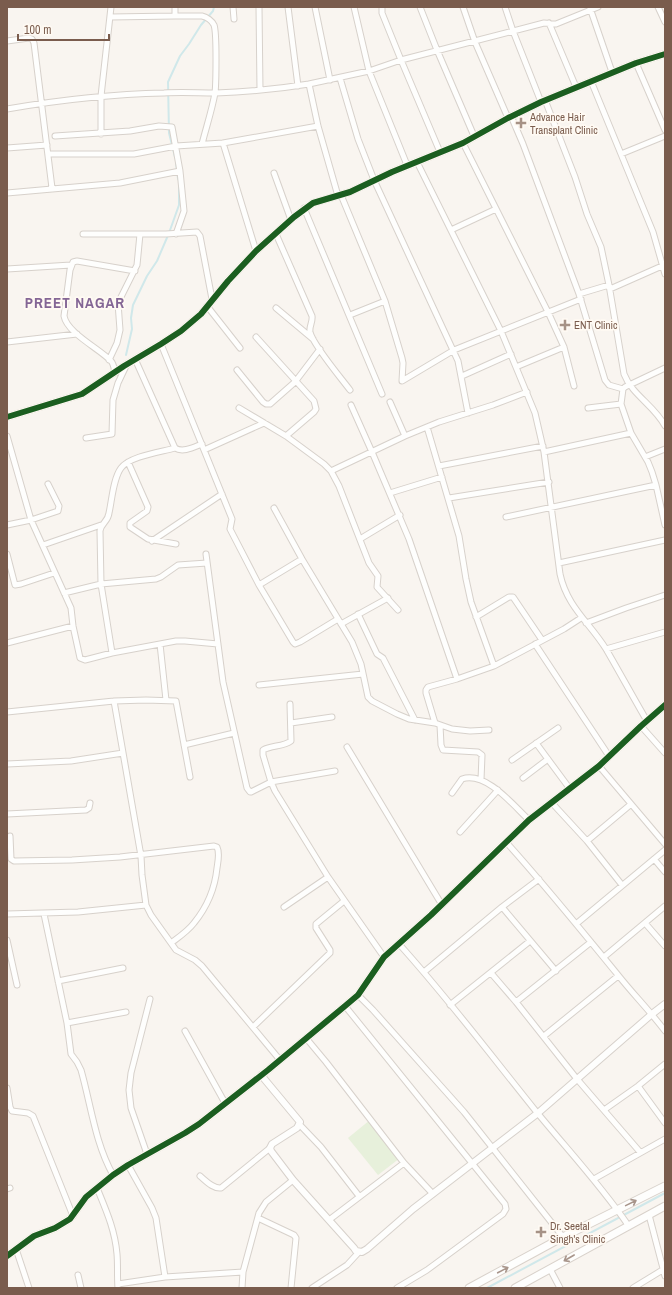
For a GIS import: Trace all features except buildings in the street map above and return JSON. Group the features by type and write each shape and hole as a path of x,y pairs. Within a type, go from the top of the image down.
{"main road":[{"path":"469,1288 563,1237 619,1211 665,1186"},
{"path":"515,1288 627,1223 649,1215 665,1206"}],"street":[{"path":"101,134 101,96 111,7"},
{"path":"175,7 175,16"},
{"path":"233,7 234,19"},
{"path":"259,7 260,90"},
{"path":"288,7 298,86"},
{"path":"315,7 330,80"},
{"path":"354,7 370,71 407,165"},
{"path":"382,7 401,60 440,152"},
{"path":"420,7 474,136"},
{"path":"463,7 475,42 528,158 580,297 606,380 609,385 622,389 665,368"},
{"path":"505,7 513,31 575,177 600,247 610,287 624,374 629,385 654,410 665,426"},
{"path":"7,109 101,96 173,92 215,93 298,86 370,71 401,60 513,31 549,23 556,24 590,8 598,7"},
{"path":"658,7 665,22"},
{"path":"590,8 612,72"},
{"path":"110,17 202,16 206,17 214,25 216,39 215,93 202,144"},
{"path":"549,23 576,87"},
{"path":"7,41 26,38 32,39 34,43 52,188"},
{"path":"7,417 74,398 90,390 121,368 162,344 188,326 256,251 304,208 318,201 339,196 357,189 407,165 418,162 463,143 543,101 612,72 665,54"},
{"path":"636,63 665,130"},
{"path":"340,78 358,139 374,180 454,350 462,376 468,413"},
{"path":"591,81 653,232 665,274"},
{"path":"309,84 318,126 339,196 385,301 402,358 402,382 454,350 548,312 580,297 610,287 662,266"},
{"path":"55,136 101,134 163,126 173,129 184,211 175,234"},
{"path":"48,154 134,154 175,146 222,143 318,126"},
{"path":"621,154 665,136"},
{"path":"222,143 256,251"},
{"path":"463,143 564,347 574,386"},
{"path":"7,148 47,145"},
{"path":"418,162 501,331 537,418 549,482 560,574 565,591 581,618 606,649 647,721"},
{"path":"7,193 120,183 172,171 179,171"},
{"path":"274,173 291,220"},
{"path":"304,208 382,394"},
{"path":"451,230 496,208"},
{"path":"83,234 199,233 212,299"},
{"path":"110,360 117,343 120,330 118,303 135,271 139,259 140,234"},
{"path":"276,234 313,319 310,330 315,341 350,390"},
{"path":"121,368 114,366 110,360 77,334 67,324 64,316 73,262 77,261 135,271"},
{"path":"7,269 72,265"},
{"path":"350,315 385,301"},
{"path":"207,306 240,348"},
{"path":"276,308 315,341"},
{"path":"7,342 77,334"},
{"path":"256,337 295,382 314,401 316,409 314,412 286,436"},
{"path":"162,344 232,518 230,529 260,585 295,644 388,598"},
{"path":"516,367 564,347"},
{"path":"238,370 266,404 272,402 295,382 320,349"},
{"path":"462,376 511,354"},
{"path":"135,360 175,448 179,451 202,444"},
{"path":"86,438 112,434 113,400 121,368"},
{"path":"622,389 621,404 631,433 645,456 656,485 665,525"},
{"path":"331,471 405,436 448,418 503,402 527,392"},
{"path":"390,402 405,436"},
{"path":"588,408 621,404"},
{"path":"351,405 400,515 457,679"},
{"path":"239,408 286,436 324,464 331,471 336,478 369,562 378,576 377,587 398,610"},
{"path":"204,450 264,423"},
{"path":"427,427 459,536 468,590 494,666"},
{"path":"544,452 631,433"},
{"path":"7,436 31,520 71,608 72,626 78,655 82,660 160,644 185,641 218,644"},
{"path":"439,466 543,446"},
{"path":"43,545 101,525 109,516 118,473 121,467 128,462 175,448"},
{"path":"645,456 665,449"},
{"path":"128,462 148,507 147,511 130,523 130,527 144,538 152,541 176,544"},
{"path":"390,493 442,477"},
{"path":"448,498 549,482"},
{"path":"7,524 31,520 55,513 59,509 48,484"},
{"path":"506,517 656,485"},
{"path":"152,541 222,494"},
{"path":"274,508 302,559 340,621 356,652 361,664 368,697 372,701 403,717 461,730 489,730"},
{"path":"360,539 400,515"},
{"path":"101,525 101,584 112,653"},
{"path":"559,563 665,540"},
{"path":"7,554 15,585 54,573"},
{"path":"206,554 223,682 245,785 251,792 270,782 335,770"},
{"path":"260,585 302,559"},
{"path":"64,593 101,584 156,579 178,565 207,563"},
{"path":"586,623 665,595"},
{"path":"476,617 509,597 513,597 542,640"},
{"path":"358,614 377,654 383,658 415,720"},
{"path":"481,780 482,754 478,752 443,750 438,724 426,690 428,687 494,666 581,618"},
{"path":"7,643 72,626"},
{"path":"606,649 665,632"},
{"path":"160,644 166,700"},
{"path":"535,644 609,756"},
{"path":"258,685 363,674"},
{"path":"114,701 141,856 146,905 151,915 176,950 202,966 280,1060"},
{"path":"7,712 114,701 176,701 190,777"},
{"path":"290,704 291,741 288,744 265,748 263,750 270,782 328,877 384,958"},
{"path":"7,1256 34,1236 55,1228 73,1216 86,1197 113,1175 200,1124 345,1006 358,995 384,958 442,905 529,820 599,766 665,705"},
{"path":"291,723 332,716"},
{"path":"641,726 665,753"},
{"path":"512,760 558,728"},
{"path":"184,745 234,733"},
{"path":"536,744 570,789"},
{"path":"347,747 442,905"},
{"path":"7,764 71,761 123,753"},
{"path":"523,778 548,759"},
{"path":"599,766 665,844"},
{"path":"452,793 462,779 467,778 481,780 498,790 529,820"},
{"path":"460,832 498,790"},
{"path":"7,814 86,810 89,808 90,803"},
{"path":"552,803 587,841 622,885"},
{"path":"587,841 630,804"},
{"path":"10,836 11,859 14,861 72,860 141,856 214,846 218,850 215,883 205,906 194,923 171,943"},
{"path":"506,842 540,879 618,976 665,1031"},
{"path":"576,924 665,850"},
{"path":"654,859 665,872"},
{"path":"284,907 328,877"},
{"path":"424,972 502,907 540,879"},
{"path":"253,1027 330,953 330,950 316,928 316,924 344,901"},
{"path":"7,914 78,912 146,905"},
{"path":"604,957 665,906"},
{"path":"502,907 556,971"},
{"path":"44,914 67,1022 71,1054 77,1062 80,1070 98,1140 113,1175"},
{"path":"645,923 665,946"},
{"path":"7,940 17,985"},
{"path":"450,1005 530,941"},
{"path":"516,1002 591,942"},
{"path":"399,944 424,972 538,1114 594,1179 627,1223"},
{"path":"58,981 123,968"},
{"path":"491,973 544,1036 577,1079 640,1152"},
{"path":"544,1036 618,976"},
{"path":"358,995 464,1112 563,1237"},
{"path":"147,1154 131,1108 129,1090 130,1073 150,999"},
{"path":"312,1288 347,1265 359,1252 367,1249 413,1209 538,1114 665,1004"},
{"path":"345,1006 505,1204 505,1211 503,1214 427,1270 397,1288"},
{"path":"67,1022 126,1012"},
{"path":"185,1032 225,1103"},
{"path":"306,1038 404,1162 433,1194"},
{"path":"604,1110 638,1086 665,1064"},
{"path":"261,1075 300,1121 300,1125 317,1142 359,1196"},
{"path":"638,1086 665,1123"},
{"path":"7,1088 12,1111 28,1113 33,1116 73,1216"},
{"path":"200,1176 216,1189 221,1188 270,1148 272,1144 300,1125"},
{"path":"594,1179 665,1139"},
{"path":"270,1148 293,1180 328,1220 359,1252"},
{"path":"328,1220 404,1162"},
{"path":"128,1165 156,1218 165,1277"},
{"path":"242,1288 244,1272 261,1209 266,1202 293,1180"},
{"path":"97,1188 111,1221 117,1255 118,1286 165,1277 244,1272"},
{"path":"649,1215 665,1276"},
{"path":"258,1218 294,1235 296,1238 291,1288"},
{"path":"16,1249 30,1288"},
{"path":"550,1269 560,1288"},
{"path":"633,1288 664,1269"},
{"path":"78,1275 80,1288"}],"green space":[{"path":"370,1120 400,1158 378,1175 348,1138"}],"waterway":[{"path":"175,157 169,133 168,82 180,56 201,25 213,11 214,7"},
{"path":"176,163 178,179"},
{"path":"126,355 132,329 131,318 133,305 147,276 157,261 169,233 179,205 179,187"},
{"path":"487,1288 665,1193"}],"cycle path":[{"path":"7,417 82,394 181,331 201,314 228,281 256,251 294,217 313,203 350,192 392,172 463,143 541,102 636,63 665,54"},
{"path":"7,1256 34,1236 55,1228 70,1219 86,1197 113,1175 199,1124 268,1070 345,1006 358,995 384,957 431,915 529,820 599,766 665,705"}],"place":[{"name":"Advance Hair Transplant Clinic","path":"521,123"},
{"name":"ENT Clinic","path":"565,325"},
{"name":"Dr. Seetal Singh's Clinic","path":"541,1232"}],"district":[{"name":"PREET NAGAR","path":"75,302"}]}
